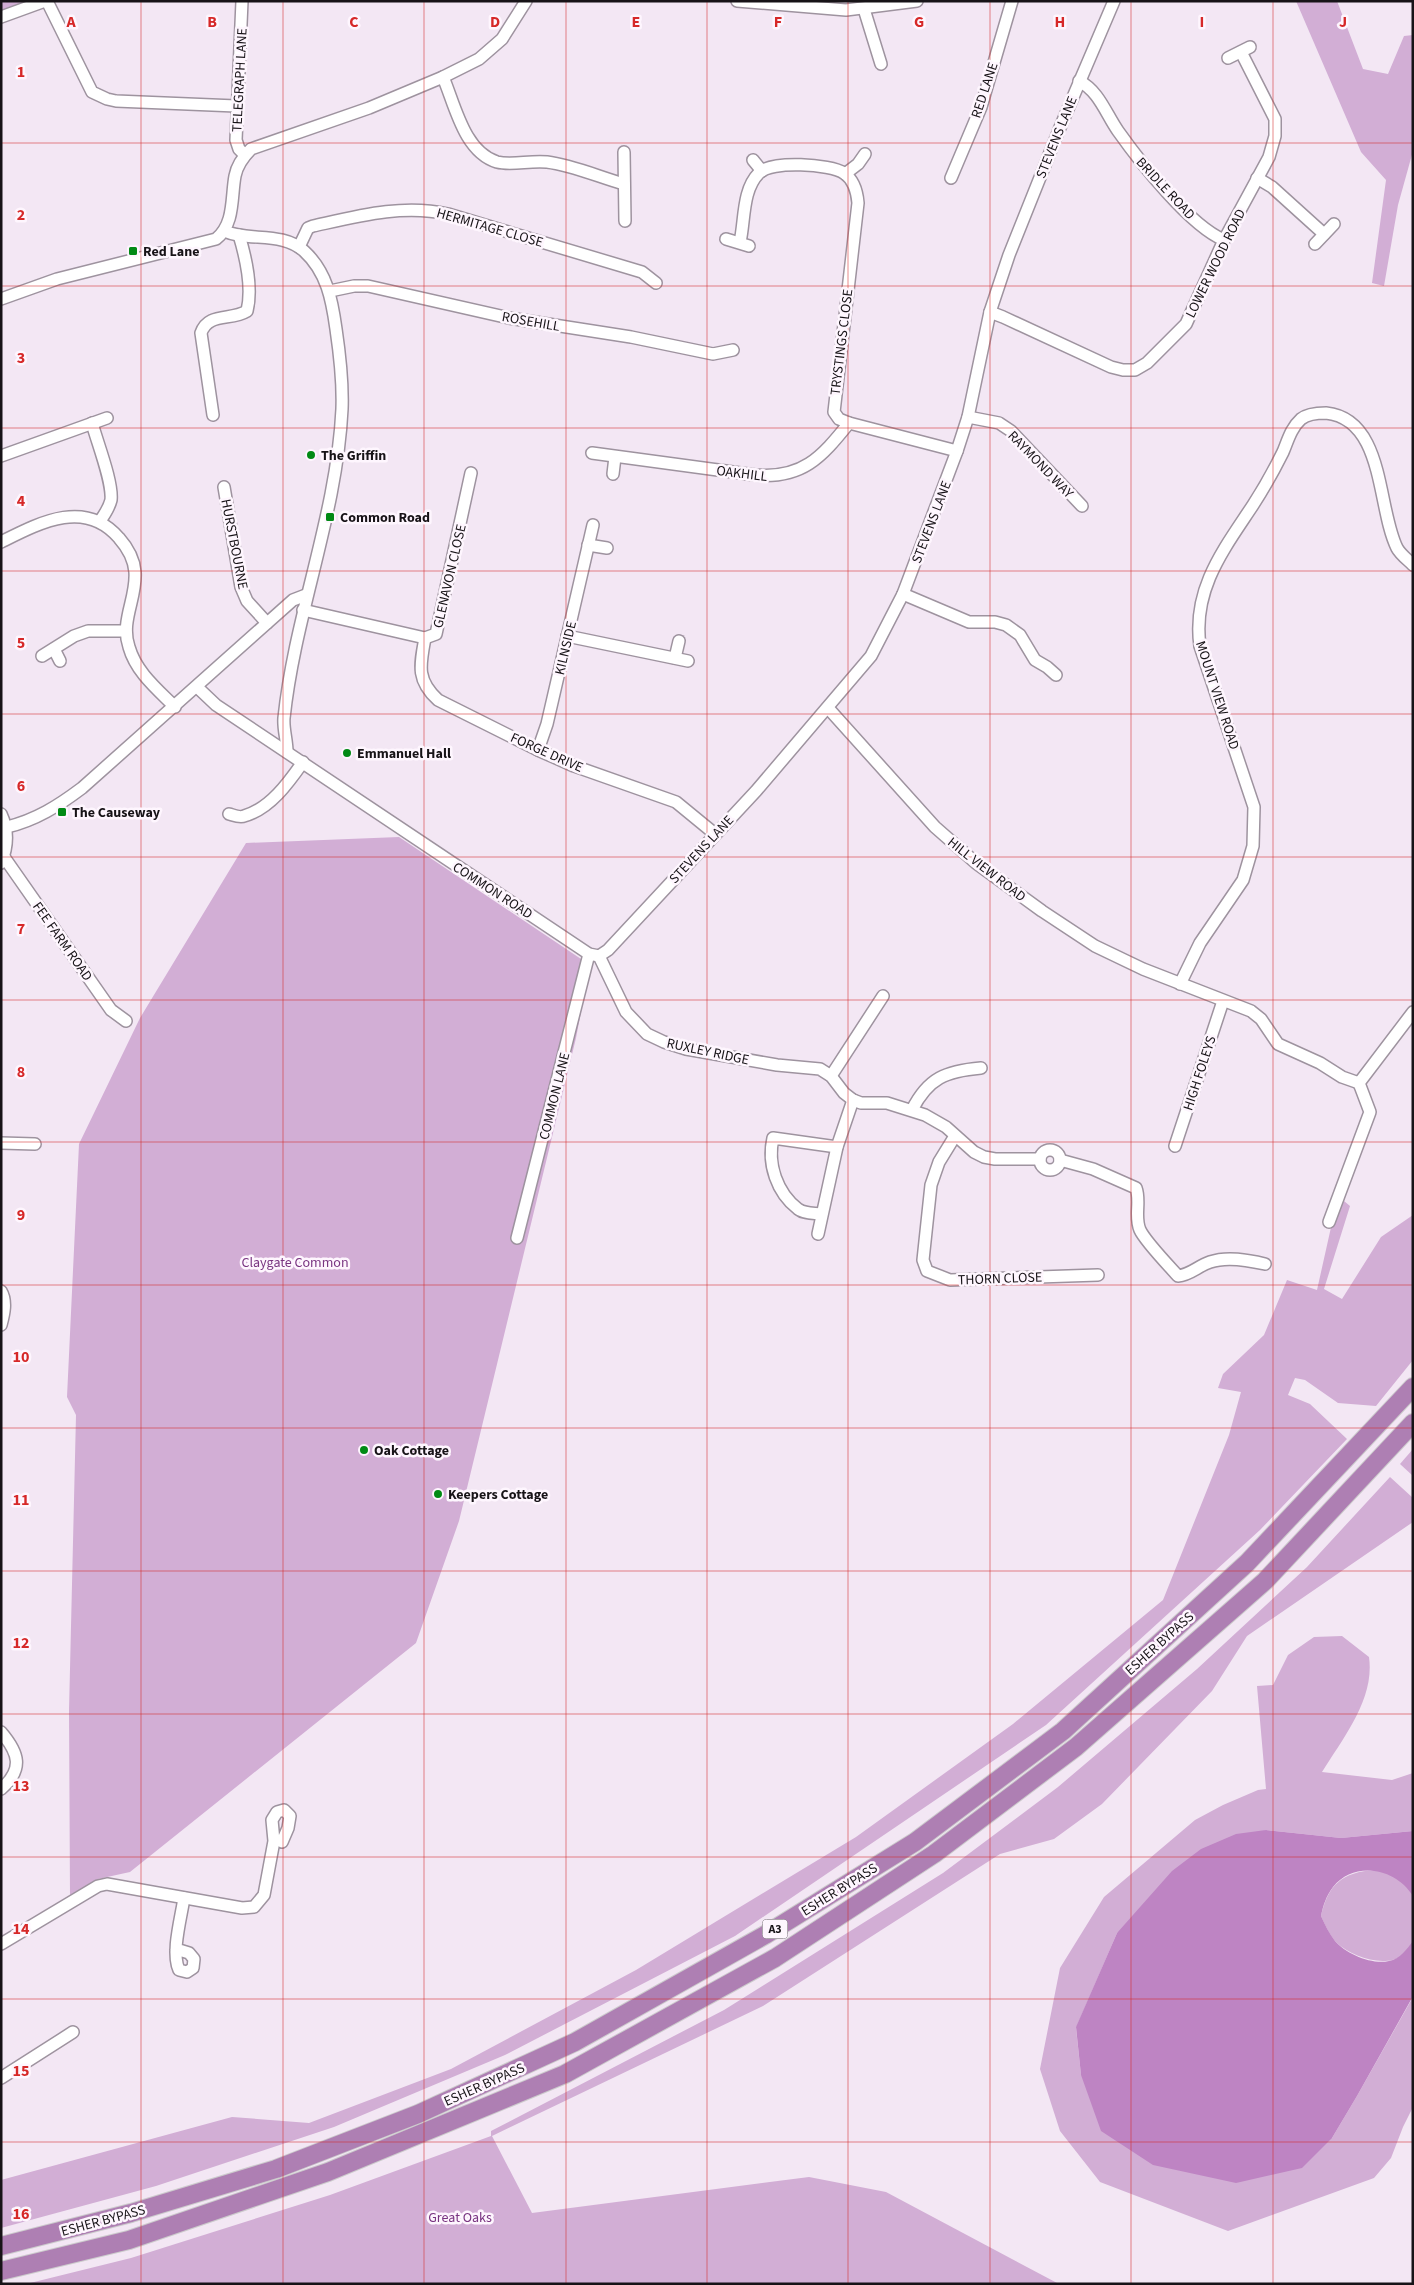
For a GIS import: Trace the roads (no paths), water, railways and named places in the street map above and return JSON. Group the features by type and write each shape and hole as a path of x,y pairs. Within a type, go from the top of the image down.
{"highway":[{"name":"ESHER BYPASS","path":"1,2246 131,2213 276,2169 418,2114 575,2042 765,1935 914,1842 1063,1731 1247,1563 1413,1387"},
{"name":"ESHER BYPASS","path":"1,2271 129,2240 328,2172 565,2074 775,1958 934,1854 1076,1747 1266,1581 1413,1423"}],"street":[{"path":"1,16 46,1 92,92 107,100 236,106"},
{"name":"TELEGRAPH LANE","path":"242,1 236,106 236,144 245,156"},
{"path":"1,299 75,274 216,239 224,231 231,211 235,174 251,149 261,144 352,115 444,77 491,51 502,39 526,1"},
{"path":"737,1 846,10 917,1"},
{"name":"RED LANE","path":"951,178 981,107 1012,1"},
{"name":"STEVENS LANE","path":"594,955 608,950 715,834 872,656 902,594 958,452 968,417 990,312 1009,255 1079,81 1114,1"},
{"path":"864,9 881,64"},
{"name":"LOWER WOOD ROAD","path":"990,312 1110,367 1123,370 1135,370 1147,363 1186,324 1224,240 1273,145 1275,119 1245,50 1228,58"},
{"path":"444,77 468,137 483,155 497,162 530,161 556,163 624,184"},
{"name":"BRIDLE ROAD","path":"1079,81 1096,94 1117,129 1148,171 1207,231 1224,240"},
{"path":"624,152 625,221"},
{"path":"726,239 744,244 746,201 750,186 762,170 786,164 830,168 845,174 858,164 865,154"},
{"path":"753,160 762,170"},
{"name":"TRYSTINGS CLOSE","path":"845,174 857,190 858,203 834,412 839,419 849,423"},
{"path":"1257,178 1272,187 1324,234"},
{"name":"HERMITAGE CLOSE","path":"299,247 305,233 314,226 398,209 416,209 448,214 634,269 642,272 656,284"},
{"path":"1315,244 1334,224"},
{"path":"224,231 239,235 268,237 299,247 313,260 330,291 340,354 342,410 333,477 306,595 284,720 287,752"},
{"path":"213,415 201,333 208,321 238,315 247,311 250,298 239,235"},
{"name":"ROSEHILL","path":"330,291 343,287 368,286 509,318 631,337 713,354 733,350"},
{"name":"MOUNT VIEW ROAD","path":"1180,984 1200,942 1243,880 1253,846 1254,807 1200,646 1197,625 1202,600 1220,554 1266,485 1292,429 1302,418 1318,413 1334,414 1354,426 1368,443 1398,549 1413,564"},
{"name":"RAYMOND WAY","path":"968,417 999,423 1011,431 1082,506"},
{"path":"1,456 107,418"},
{"path":"92,423 110,485 111,498 108,510 100,521"},
{"path":"849,423 958,452"},
{"name":"OAKHILL","path":"592,453 754,476 778,476 801,469 818,457 849,423"},
{"path":"613,474 615,457"},
{"name":"GLENAVON CLOSE","path":"303,610 425,638 436,634 439,629 471,473"},
{"name":"HURSTBOURNE","path":"224,488 241,587 247,601 267,623"},
{"path":"1,542 52,520 68,516 81,516 100,521 113,530 131,556 135,571 135,584 126,631 134,662 144,676 175,707"},
{"name":"KILNSIDE","path":"538,750 547,724 593,525"},
{"path":"588,545 607,548"},
{"path":"902,594 968,622 995,622 1006,625 1020,635 1034,660 1047,667 1056,675"},
{"path":"7,827 35,819 82,788 293,600 306,595"},
{"path":"42,656 74,636 88,631 126,631"},
{"path":"567,636 688,661"},
{"name":"FORGE DRIVE","path":"425,638 421,671 423,682 428,691 451,707 574,766 676,802 715,834"},
{"path":"675,658 679,641"},
{"path":"54,649 60,661"},
{"name":"COMMON ROAD","path":"197,687 216,705 594,955"},
{"name":"HILL VIEW ROAD","path":"828,708 935,827 976,863 1095,946 1180,984 1251,1011 1261,1019 1278,1044 1320,1063 1342,1077 1359,1083"},
{"path":"228,814 243,817 259,809 288,784 303,762"},
{"path":"1,814 7,827 2,860"},
{"name":"FEE FARM ROAD","path":"2,860 111,1010 126,1022"},
{"name":"RUXLEY RIDGE","path":"594,955 626,1012 647,1034 686,1049 777,1065 820,1070 832,1076"},
{"name":"COMMON LANE","path":"517,1238 594,955"},
{"path":"883,996 832,1076 844,1093 853,1100 861,1103 887,1103 912,1110 946,1127 974,1152 984,1157 995,1159 1040,1159 1043,1153 1048,1150 1056,1152 1060,1160 1093,1169 1136,1188 1139,1196 1137,1213 1140,1230 1178,1276 1185,1275 1210,1262 1228,1259 1265,1264"},
{"name":"HIGH FOLEYS","path":"1175,1146 1223,1000"},
{"path":"1329,1222 1370,1112 1359,1083 1413,1012"},
{"path":"912,1110 918,1097 942,1076 951,1072 980,1068"},
{"path":"818,1234 837,1148 853,1100"},
{"name":"THORN CLOSE","path":"955,1136 939,1162 930,1185 923,1260 927,1271 950,1280 1098,1274"},
{"path":"821,1214 800,1210 783,1193 777,1182 771,1160 771,1149 774,1138 837,1148"},
{"path":"1,1143 35,1144"},
{"path":"1,1291 4,1296 5,1310 1,1325"},
{"path":"1,1732 15,1752 17,1762 16,1773 1,1789"},
{"path":"1,1944 36,1917 98,1886 107,1884 242,1908 254,1907 264,1895 274,1841 272,1820 277,1812 284,1810 290,1816 288,1828 282,1842"},
{"path":"176,1949 184,1898"},
{"path":"1,2078 73,2032"}],"place":[{"name":"Red Lane","path":"133,251"},
{"name":"The Griffin","path":"311,455"},
{"name":"Common Road","path":"330,517"},
{"name":"Emmanuel Hall","path":"347,753"},
{"name":"The Causeway","path":"62,812"},
{"name":"Oak Cottage","path":"364,1450"},
{"name":"Keepers Cottage","path":"438,1494"}],"park label":[{"name":"Claygate Common","path":"295,1262"},
{"name":"Great Oaks","path":"460,2217"}]}
